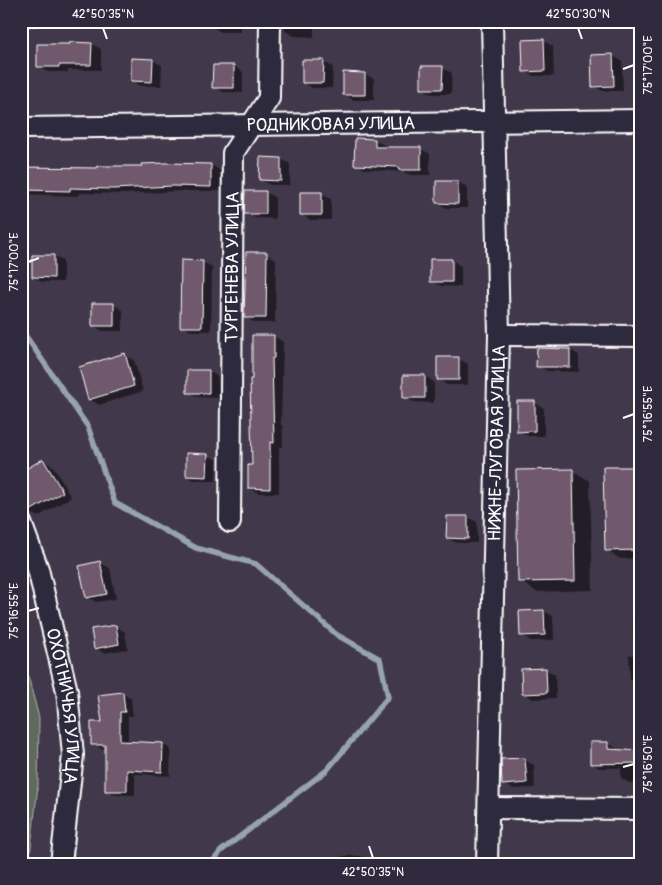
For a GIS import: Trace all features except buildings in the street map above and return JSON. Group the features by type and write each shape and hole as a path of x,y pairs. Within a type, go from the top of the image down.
{"street":[{"name":"ТУРГЕНЕВА УЛИЦА","path":"230,522 233,153 269,98 270,21"},
{"name":"НИЖНЕ-ЛУГОВАЯ УЛИЦА","path":"487,864 499,336 492,21"},
{"name":"РОДНИКОВАЯ УЛИЦА","path":"21,128 641,120"},
{"path":"499,336 641,336"},
{"name":"ОХОТНИЧЬЯ УЛИЦА","path":"21,523 38,569 67,691 73,755 61,864"},
{"path":"489,808 641,809"}],"shaded area":[{"path":"21,649 39,718 38,785 29,864 21,864"}],"waterway":[{"path":"21,25 38,24 40,21"},
{"path":"21,329 88,427 115,503 196,548 256,564 337,635 380,659 388,697 327,770 221,851 211,864"}]}
